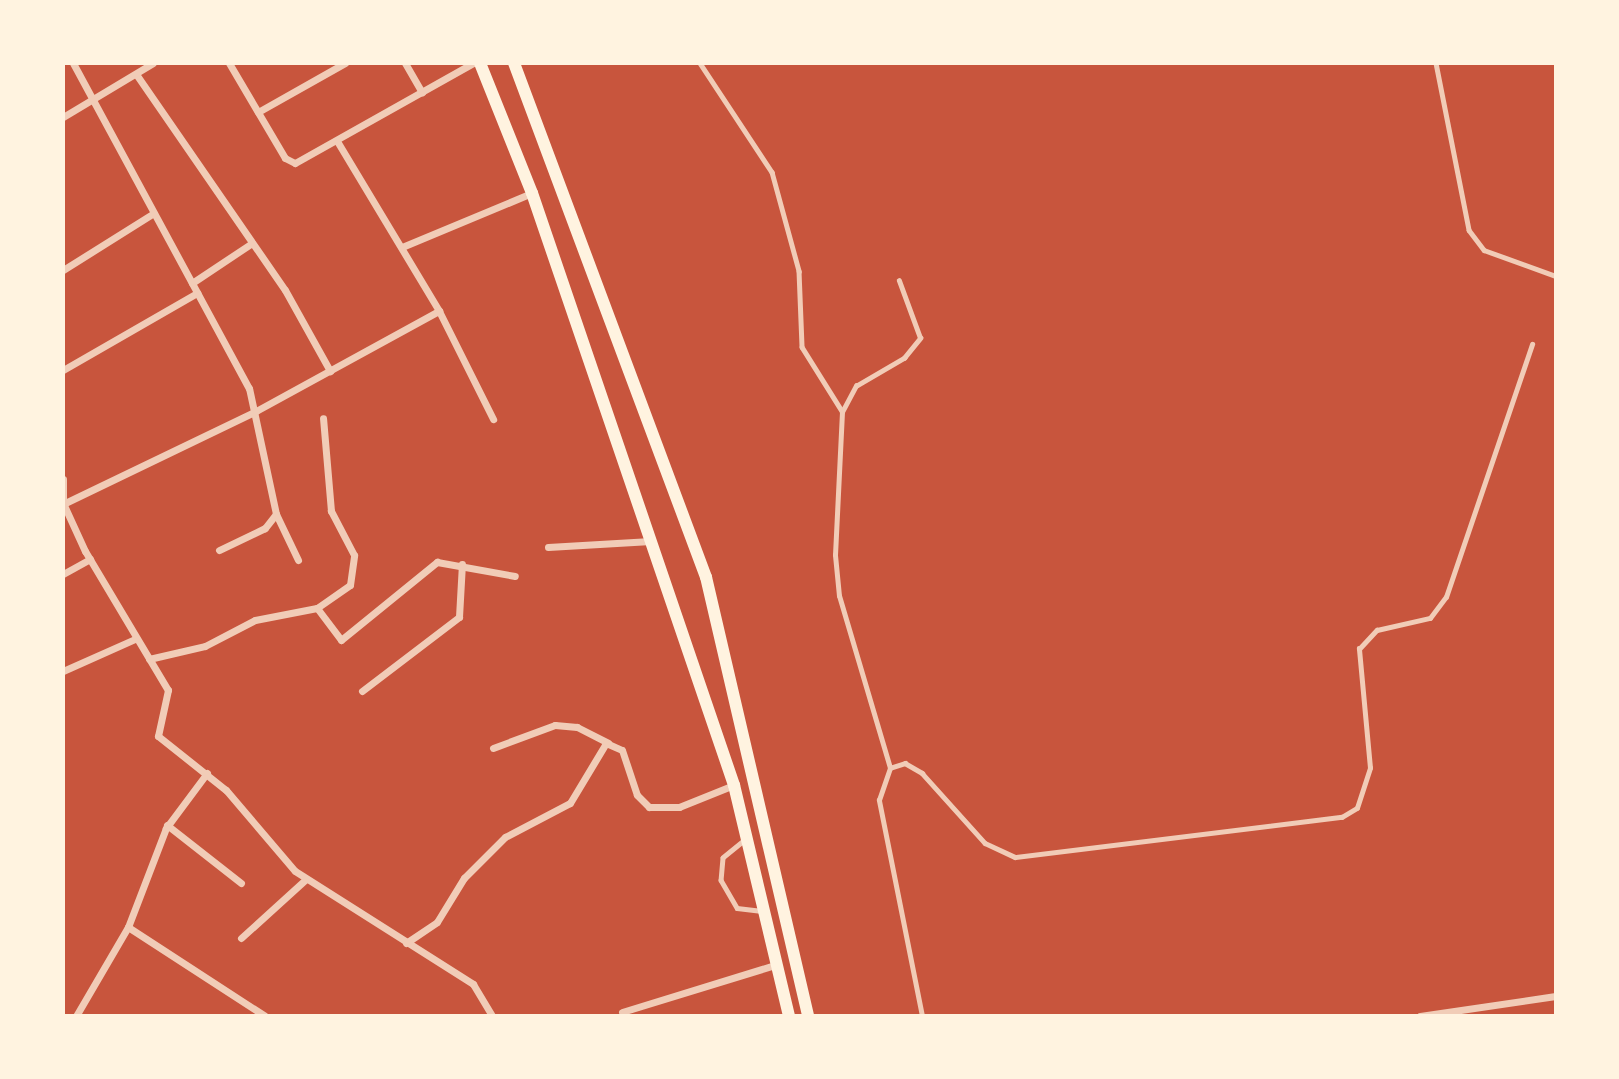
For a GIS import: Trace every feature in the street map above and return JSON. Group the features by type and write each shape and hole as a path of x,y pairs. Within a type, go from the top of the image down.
{"main road":[{"path":"480,63 532,192 734,785 767,911 789,1016"},
{"path":"514,63 706,577 808,1016"}],"street":[{"path":"73,63 242,371 256,411 276,514 298,560"},
{"path":"63,117 153,63"},
{"path":"229,63 292,163 337,141 473,63"},
{"path":"258,112 345,63"},
{"path":"405,63 422,92"},
{"path":"136,74 310,329 330,371"},
{"path":"337,141 439,311 493,419"},
{"path":"402,247 532,192"},
{"path":"63,270 154,213"},
{"path":"192,283 252,243"},
{"path":"63,370 197,293"},
{"path":"63,504 256,411 439,311"},
{"path":"149,659 205,646 255,620 317,608 350,585 355,568 349,541 331,511 323,418"},
{"path":"63,479 63,504 89,559 169,694 158,736 207,773 306,879 473,984 492,1016"},
{"path":"219,550 265,528 276,514"},
{"path":"548,547 651,541"},
{"path":"63,574 89,559"},
{"path":"317,608 341,640 432,564 462,564 515,576"},
{"path":"362,691 458,617 462,564"},
{"path":"63,671 135,639"},
{"path":"493,748 555,725 577,727 622,750 637,794 649,807 679,807 734,785"},
{"path":"406,943 437,922 464,878 505,837 570,803 608,743"},
{"path":"76,1016 128,928 167,825 207,773"},
{"path":"167,825 241,883"},
{"path":"241,938 306,879"},
{"path":"128,928 265,1016"},
{"path":"622,1012 778,964"},
{"path":"1420,1016 1462,1013 1556,996"}],"lane":[{"path":"700,63 772,172 799,271 802,347 842,412"},
{"path":"1436,63 1469,230 1484,250 1556,276"},
{"path":"899,281 919,327 917,347 856,386 842,412 839,596 890,768 879,800 922,1016"},
{"path":"890,768 905,764 922,773 985,843 1015,857 1342,817 1357,808 1370,768 1359,649 1377,630 1430,618 1446,597 1532,344"},
{"path":"748,838 723,858 721,880 737,908 767,911"}]}
